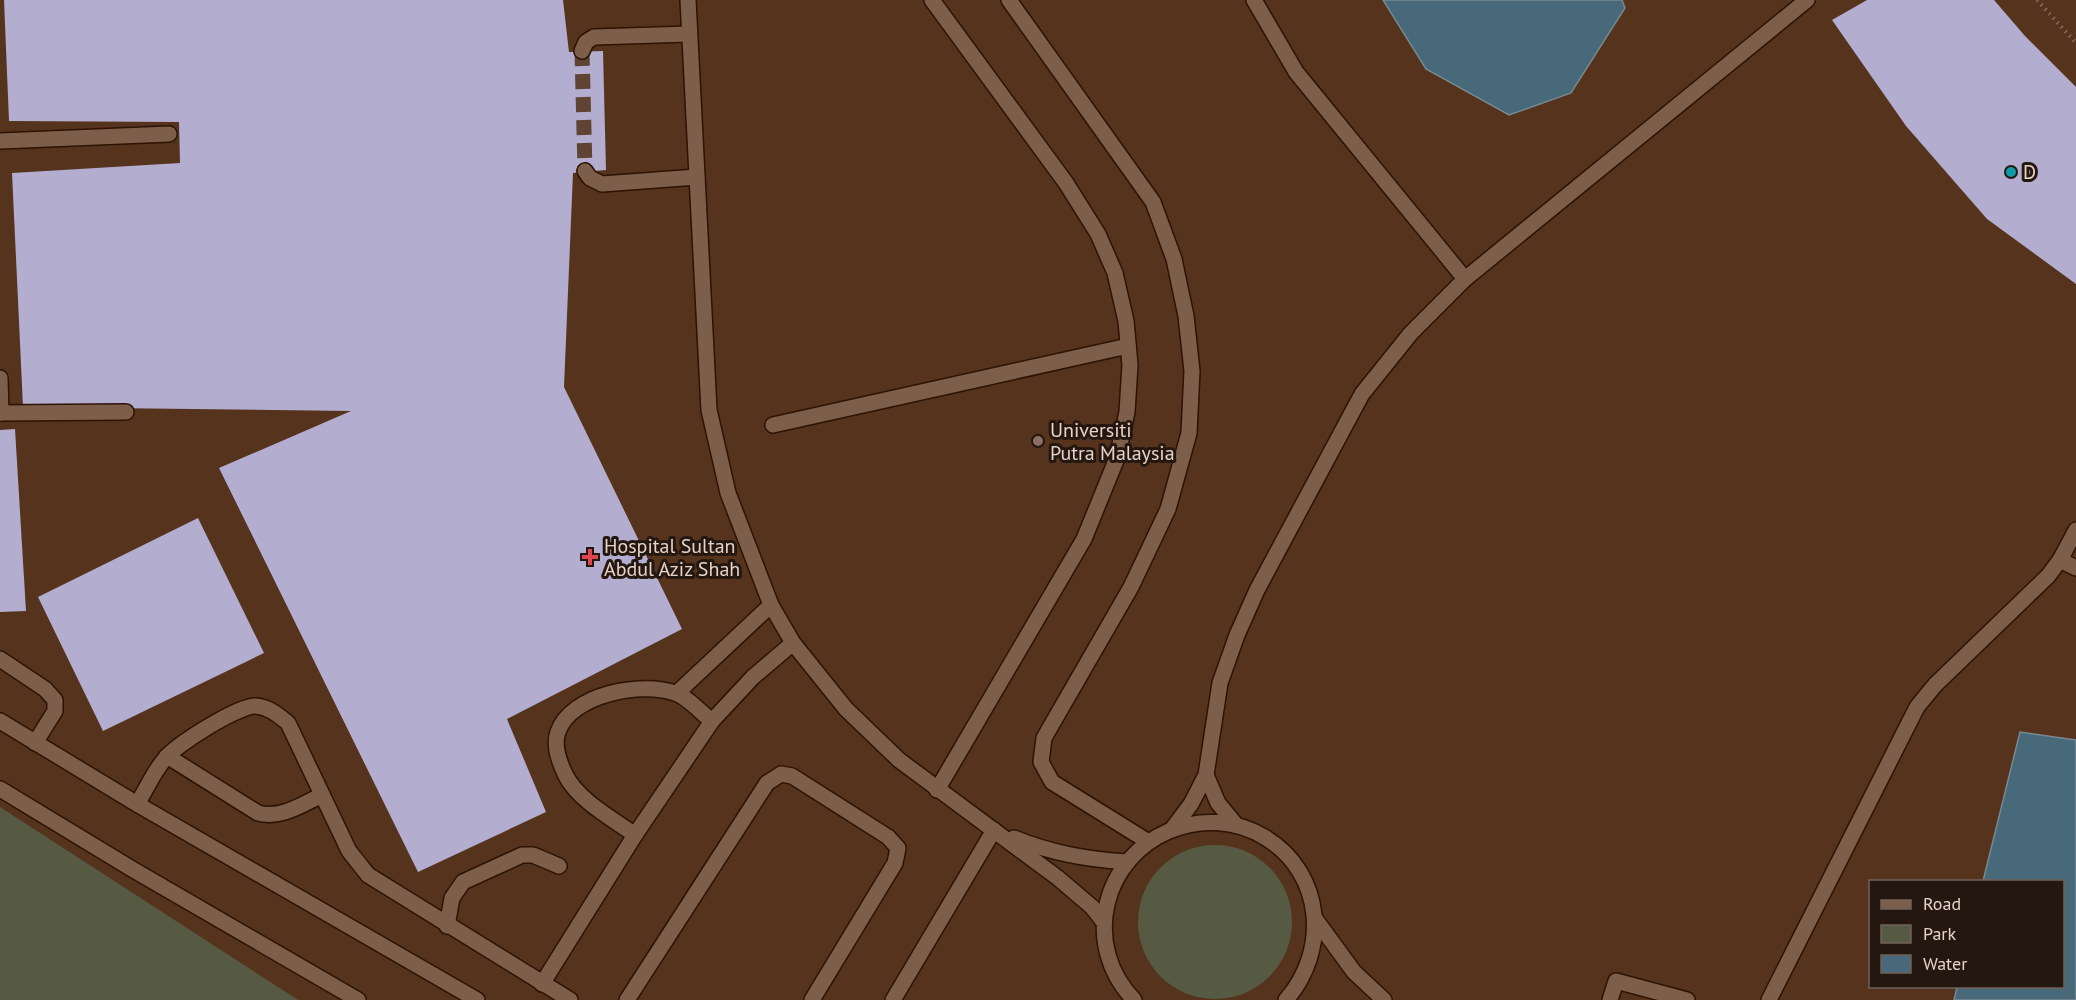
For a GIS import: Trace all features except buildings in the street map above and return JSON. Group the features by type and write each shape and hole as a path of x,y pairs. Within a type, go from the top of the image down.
{"street":[{"path":"688,0 709,410 728,493 771,605 793,643 846,709 899,760 1058,878 1092,907 1103,921"},
{"path":"932,0 1066,183 1098,234 1115,273 1126,321 1130,365 1127,412 1117,458 1084,539 937,789"},
{"path":"1009,0 1153,202 1174,259 1186,316 1192,371 1189,433 1168,509 1131,587 1044,738 1041,762 1052,782 1148,842"},
{"path":"1254,0 1296,72 1465,279"},
{"path":"1173,828 1191,804 1206,775 1220,683 1237,635 1257,590 1362,394 1411,333 1465,279 1807,0"},
{"path":"582,51 586,42 594,38 690,34"},
{"path":"0,141 169,134"},
{"path":"585,171 590,178 602,184 697,177"},
{"path":"773,425 1128,346"},
{"path":"0,378 0,413 126,412"},
{"path":"1769,1000 1917,707 1935,685 2048,576 2060,560 2076,530"},
{"path":"2060,560 2076,568"},
{"path":"677,693 771,605"},
{"path":"542,984 635,835 711,721 753,677 793,643"},
{"path":"0,659 45,689 55,700 55,711 35,743"},
{"path":"635,835 585,798 566,777 557,751 558,732 568,716 598,697 618,690 638,687 677,693 711,721"},
{"path":"137,804 167,756 198,732 254,705 272,710 288,723 349,852 368,875 570,1000"},
{"path":"0,721 137,804 477,1000"},
{"path":"167,756 258,813 270,816 283,814 322,795"},
{"path":"627,1000 767,783 781,774 792,776 879,831 898,848 895,863 812,1000"},
{"path":"1206,775 1218,803 1236,825"},
{"path":"0,789 132,869 358,1000"},
{"path":"1134,1000 1119,994 1107,956 1103,921 1111,887 1126,862 1148,842 1173,828 1202,822 1236,825 1266,838 1291,860 1308,888 1316,920 1313,953 1301,984 1286,1000"},
{"path":"994,830 1046,851 1084,859 1126,862"},
{"path":"893,1000 994,830"},
{"path":"447,926 452,898 463,882 522,855 534,855 559,866"},
{"path":"1316,920 1354,972 1384,1000"},
{"path":"1610,1000 1617,981 1687,1000"}],"path":[{"path":"2037,0 2076,43"}],"shaded area":[{"name":"Universiti Putra Malaysia","path":"0,0 2076,0 2076,1000 0,1000"}],"green space":[{"path":"0,807 298,1000 0,1000"},
{"path":"1215,845 1230,846 1245,851 1270,867 1286,892 1291,907 1291,937 1286,952 1270,977 1245,993 1230,998 1215,999 1200,998 1185,993 1160,977 1144,952 1139,937 1138,922 1139,907 1144,892 1160,867 1185,851 1200,846"}],"water":[{"path":"1383,0 1622,0 1625,8 1571,93 1509,115 1426,69"},
{"path":"2020,732 2076,740 2076,1000 1954,1000 1957,988 2064,988 2064,880 1983,880"}],"tunnel":[{"path":"582,51 585,171"}],"place":[{"name":"D","path":"2011,172"},
{"name":"Universiti Putra Malaysia","path":"1038,441"},
{"name":"Hospital Sultan Abdul Aziz Shah","path":"590,557"}]}
